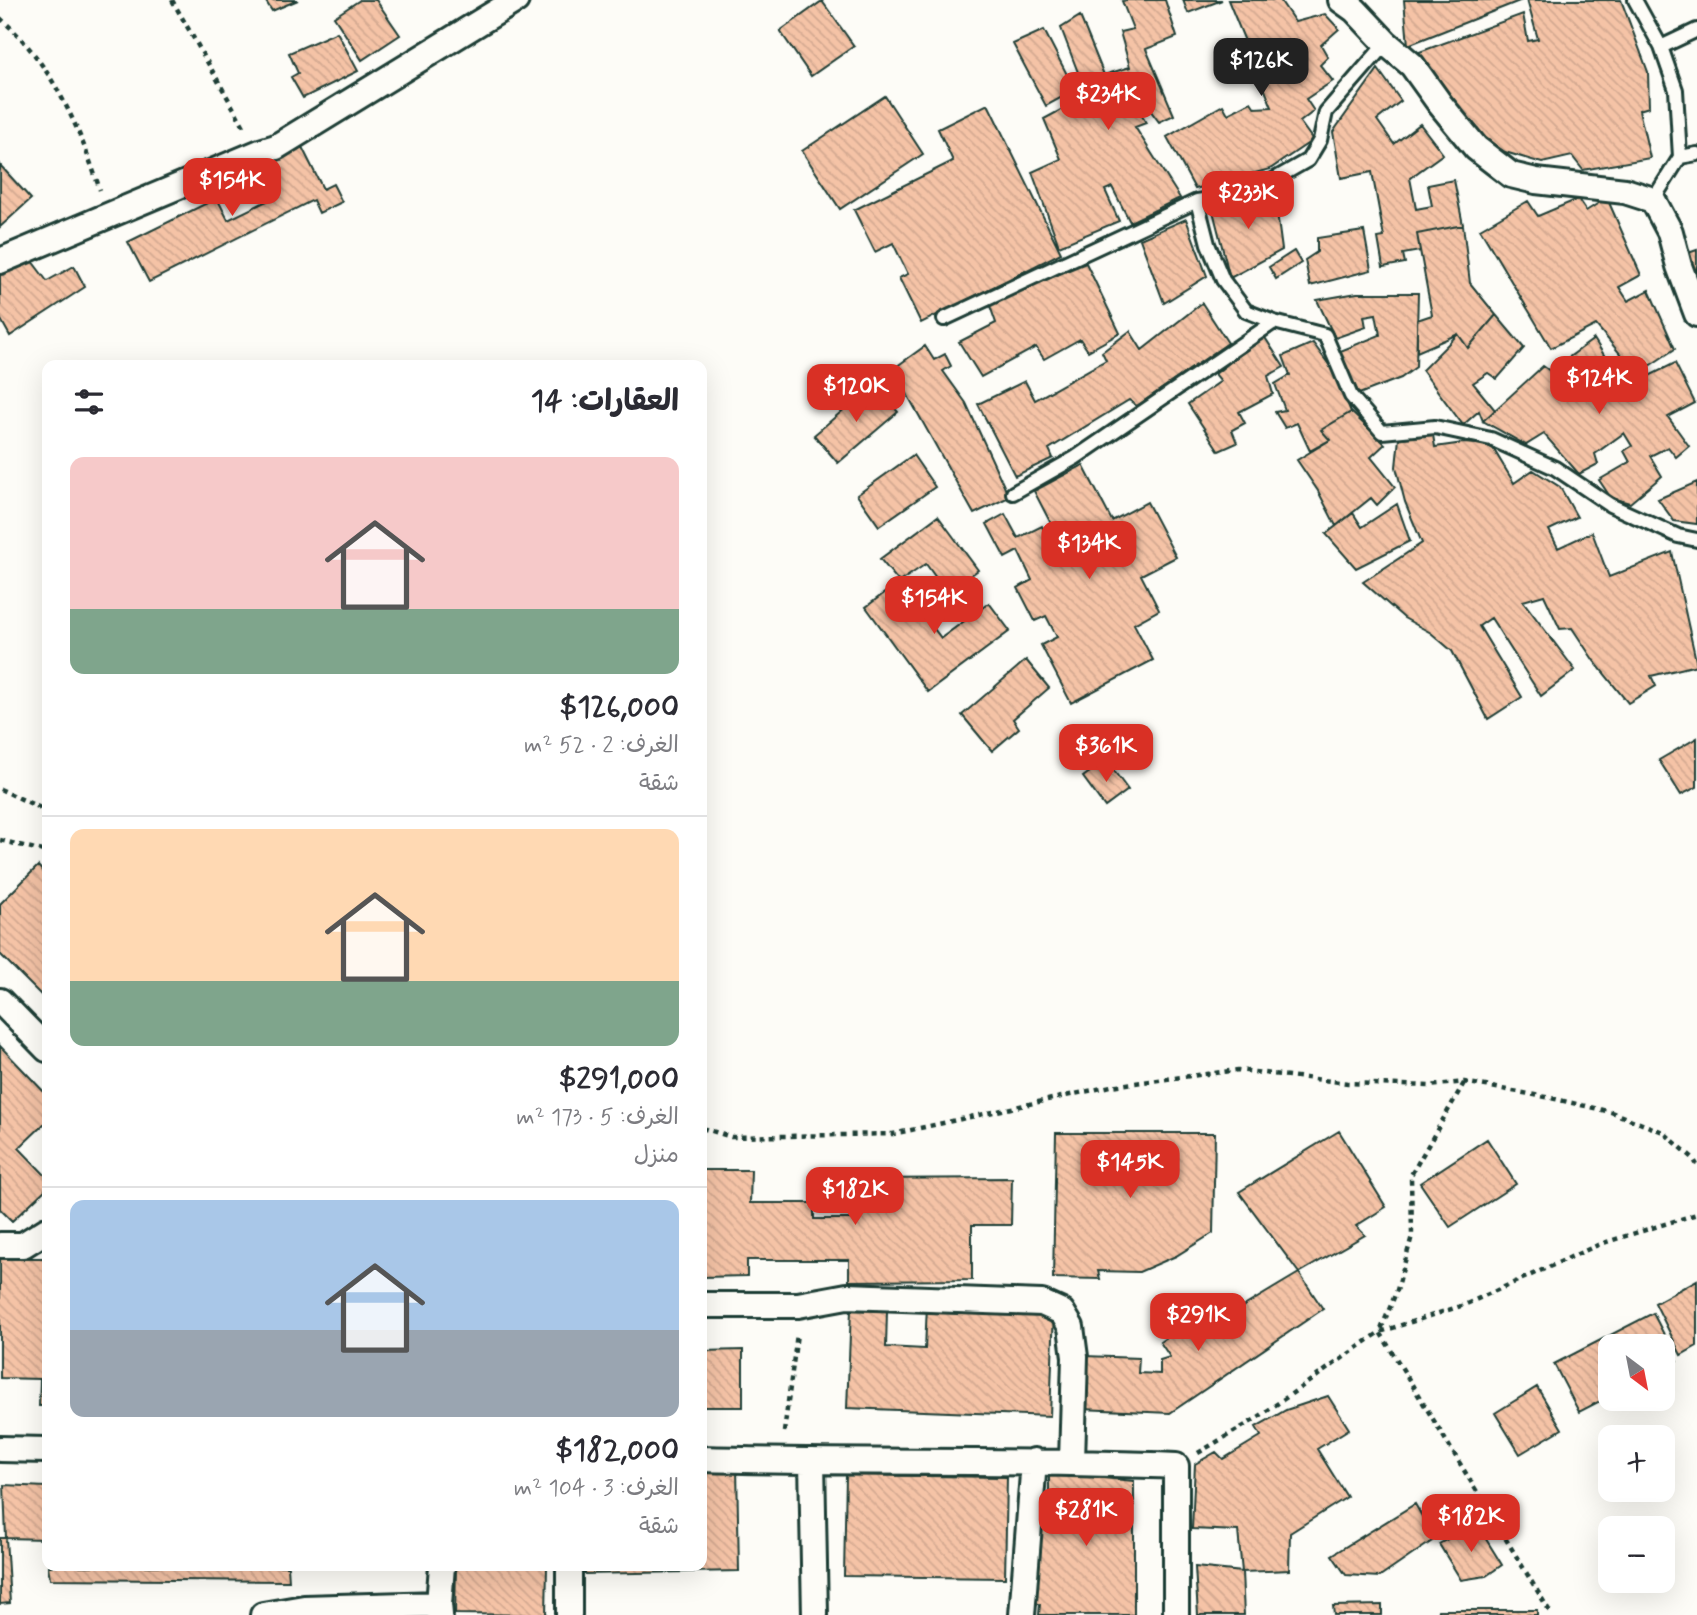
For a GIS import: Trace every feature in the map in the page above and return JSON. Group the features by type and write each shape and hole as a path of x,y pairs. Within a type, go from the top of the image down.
{"street":[{"path":"0,261 276,147 516,0"},
{"path":"1341,0 1412,65 1476,148 1511,175 1536,181 1625,191 1653,200 1670,232 1697,314"},
{"path":"0,1001 42,1044"},
{"path":"0,1245 23,1245 42,1233"},
{"path":"707,1305 798,1305 846,1296 1042,1303 1062,1312 1072,1327 1075,1357 1072,1461"},
{"path":"0,1449 42,1450"},
{"path":"707,1459 1072,1461 1176,1466 1176,1615"},
{"path":"811,1461 815,1615"},
{"path":"1022,1615 1034,1461"},
{"path":"263,1615 304,1611 440,1609 442,1571"},
{"path":"569,1571 569,1615"}],"lane":[{"path":"1635,0 1661,47 1676,90 1680,157 1653,200"},
{"path":"1661,47 1697,30"},
{"path":"944,318 1197,201 1235,195 1266,184 1308,160 1320,140 1326,112 1386,43"},
{"path":"1680,157 1697,154"},
{"path":"1197,201 1208,244 1223,280 1246,311 1274,323 1325,335 1351,396 1382,432 1435,427 1491,439 1555,468 1610,505 1678,536 1697,540"},
{"path":"1013,493 1074,457 1274,323"}],"path":[{"path":"172,0 260,152"},
{"path":"0,18 14,30 48,71 84,142 108,217"},
{"path":"0,789 42,809"},
{"path":"0,840 42,851"},
{"path":"707,1130 731,1137 893,1134 1111,1086 1238,1070 1348,1083 1429,1086 1464,1082 1550,1098 1611,1112 1663,1132 1693,1158 1697,1165"},
{"path":"1380,1332 1397,1290 1412,1236 1411,1175 1464,1082"},
{"path":"1176,1466 1254,1420 1380,1332 1464,1305 1600,1244 1697,1214"},
{"path":"783,1461 784,1422 797,1334 798,1305"},
{"path":"1380,1332 1552,1615"}],"building":[{"path":"265,0 298,0 272,11"},
{"path":"360,0 376,0 400,35 362,60 334,17"},
{"path":"1165,0 1177,37 1146,49 1174,115 1159,122 1147,106 1140,112 1146,123 1135,127 1180,198 1130,222 1112,187 1105,190 1119,221 1059,246 1032,172 1061,159 1044,119 1087,96 1061,28 1080,16 1104,75 1130,67 1120,32 1133,29 1122,1"},
{"path":"1183,0 1222,0 1188,13"},
{"path":"1228,0 1280,0 1295,22 1325,14 1339,29 1321,45 1328,57 1320,65 1333,81 1306,99 1314,111 1300,122 1313,140 1270,169 1195,189 1167,137 1223,105 1228,114 1251,102 1255,108 1272,107"},
{"path":"1404,0 1522,0 1408,45"},
{"path":"1527,0 1621,0 1648,72 1649,107 1639,110 1650,158 1583,170 1572,156 1542,163 1505,152 1467,127 1414,54 1523,14 1528,41 1538,39"},
{"path":"822,1 854,46 811,76 780,31"},
{"path":"1044,30 1075,90 1046,106 1013,44"},
{"path":"337,32 358,71 303,98 291,77 298,73 289,53"},
{"path":"1378,69 1401,101 1377,120 1394,144 1420,124 1443,154 1410,178 1416,209 1432,206 1428,185 1454,180 1463,225 1417,234 1420,251 1403,254 1405,263 1383,267 1378,238 1384,237 1372,172 1341,178 1333,132"},
{"path":"885,96 923,154 840,209 802,151"},
{"path":"988,104 1061,253 921,323 899,278 908,274 893,243 875,252 854,210 953,161 938,129"},
{"path":"302,147 323,189 333,184 342,202 319,213 313,200 149,282 128,242 217,198 228,220 273,198 259,169"},
{"path":"0,165 31,199 0,227"},
{"path":"1274,190 1282,250 1230,278 1212,207"},
{"path":"1607,198 1641,275 1619,287 1628,301 1649,290 1675,349 1637,374 1596,325 1551,348 1480,229 1528,201 1538,216 1578,199 1586,211"},
{"path":"1186,219 1207,276 1164,303 1140,239"},
{"path":"1463,225 1470,283 1496,315 1468,348 1458,334 1417,352 1417,320 1432,315 1417,234"},
{"path":"1364,231 1371,270 1310,286 1305,260 1317,252 1317,238"},
{"path":"1697,250 1697,292 1682,255"},
{"path":"1294,251 1301,263 1276,279 1269,267"},
{"path":"29,257 47,281 74,266 85,287 10,336 0,318 0,270"},
{"path":"1086,263 1120,333 1088,351 1080,339 1044,359 1036,347 981,377 959,342 996,323 989,303"},
{"path":"1357,293 1418,293 1416,367 1401,378 1359,394 1338,352 1380,335 1376,314 1364,316 1366,327 1335,338 1317,300"},
{"path":"1202,303 1228,343 1137,406 1129,400 1049,449 1053,458 1015,476 978,404 1025,381 1035,400 1106,360 1102,352 1130,331 1142,350"},
{"path":"1496,315 1524,348 1497,379 1488,373 1473,383 1495,410 1483,421 1479,411 1463,425 1422,370 1458,334 1468,348"},
{"path":"1264,336 1284,367 1268,376 1273,394 1239,412 1245,423 1232,430 1237,443 1219,451 1188,404 1221,381 1215,374"},
{"path":"1594,339 1604,355 1633,384 1675,363 1695,403 1668,417 1689,446 1676,457 1668,447 1650,456 1662,476 1630,503 1611,498 1599,480 1630,462 1624,451 1632,446 1624,433 1595,454 1598,464 1579,474 1544,434 1526,445 1483,421 1543,366 1550,371"},
{"path":"1313,343 1335,373 1351,412 1321,430 1330,440 1310,451 1297,423 1285,428 1275,412 1285,410 1275,384 1290,375 1283,356"},
{"path":"925,346 934,360 945,354 951,366 943,371 966,403 1009,497 974,514 893,369"},
{"path":"874,384 898,412 838,463 814,435"},
{"path":"1351,412 1385,444 1371,457 1395,487 1377,505 1371,498 1336,526 1318,491 1297,460 1330,440 1321,430"},
{"path":"1433,435 1435,447 1463,443 1491,445 1514,483 1533,470 1560,487 1577,517 1549,530 1558,548 1592,532 1609,577 1672,552 1697,665 1651,676 1656,686 1628,703 1594,661 1572,628 1560,629 1544,595 1523,601 1575,670 1541,696 1491,618 1479,626 1522,697 1488,719 1452,651 1431,633 1404,618 1363,582 1422,543 1405,502 1396,467 1399,438"},
{"path":"913,455 935,487 879,526 857,495"},
{"path":"1083,465 1112,521 1147,502 1176,557 1141,575 1159,610 1134,624 1153,660 1071,703 1041,645 1057,637 1046,616 1035,621 1018,588 1032,580 1018,551 1005,558 987,524 1005,514 1018,538 1042,526 1051,545 1060,541 1034,491"},
{"path":"1697,482 1697,524 1674,521 1658,499"},
{"path":"1397,504 1410,541 1356,568 1326,534 1353,513 1362,527"},
{"path":"938,516 978,570 947,593 926,564 899,582 880,559"},
{"path":"899,582 941,638 989,603 1010,631 928,692 866,607"},
{"path":"1026,660 1049,688 1013,719 1019,728 992,751 962,715"},
{"path":"1697,738 1697,787 1681,795 1659,760"},
{"path":"1106,760 1128,790 1105,807 1083,777"},
{"path":"38,866 42,870 42,996 0,954 0,904"},
{"path":"0,1046 42,1090 42,1126 19,1148 42,1172 42,1193 12,1221 0,1209"},
{"path":"1339,1131 1386,1207 1356,1226 1365,1235 1299,1273 1239,1192"},
{"path":"1056,1133 1215,1133 1213,1233 1176,1256 1139,1272 1098,1271 1100,1279 1053,1278"},
{"path":"1487,1139 1516,1184 1450,1227 1420,1183"},
{"path":"707,1170 751,1170 750,1203 814,1203 814,1219 859,1219 859,1179 1012,1178 1011,1225 972,1225 972,1280 849,1281 849,1260 747,1260 747,1276 707,1277"},
{"path":"0,1258 42,1258 42,1406 39,1406 40,1379 0,1378"},
{"path":"1299,1273 1323,1309 1170,1413 1082,1409 1085,1356 1139,1358 1138,1373 1160,1374 1160,1360 1170,1357 1160,1342 1215,1304 1224,1318"},
{"path":"1697,1280 1697,1346 1681,1355 1675,1343 1675,1334 1670,1334 1655,1303"},
{"path":"927,1305 1054,1310 1050,1416 847,1408 851,1310 887,1311 886,1347 925,1349"},
{"path":"1653,1313 1664,1334 1612,1334"},
{"path":"1598,1341 1598,1402 1579,1412 1554,1364"},
{"path":"743,1350 743,1407 707,1407 707,1351"},
{"path":"1537,1387 1562,1429 1520,1454 1495,1413"},
{"path":"1328,1396 1349,1429 1317,1449 1347,1497 1290,1533 1289,1570 1242,1572 1238,1531 1192,1529 1195,1464 1216,1452 1223,1459 1261,1436 1256,1427 1286,1410"},
{"path":"737,1467 739,1571 585,1574 585,1571 707,1571 707,1468"},
{"path":"1049,1473 1134,1481 1134,1615 1039,1615 1040,1604 1032,1603 1038,1511 1049,1511"},
{"path":"846,1475 1007,1477 1005,1578 844,1576"},
{"path":"4,1485 42,1487 42,1539 6,1538"},
{"path":"1415,1504 1435,1539 1380,1577 1346,1575 1332,1555"},
{"path":"1476,1523 1502,1565 1486,1576 1461,1580 1439,1544"},
{"path":"0,1538 6,1538 10,1603 0,1604"},
{"path":"1195,1567 1242,1572 1244,1615 1198,1615"},
{"path":"49,1571 288,1571 289,1581 50,1579"},
{"path":"456,1571 547,1571 546,1615 455,1614"},
{"path":"1382,1605 1382,1615 1334,1615 1333,1606"},
{"path":"1438,1610 1537,1610 1537,1615 1437,1615"}]}
